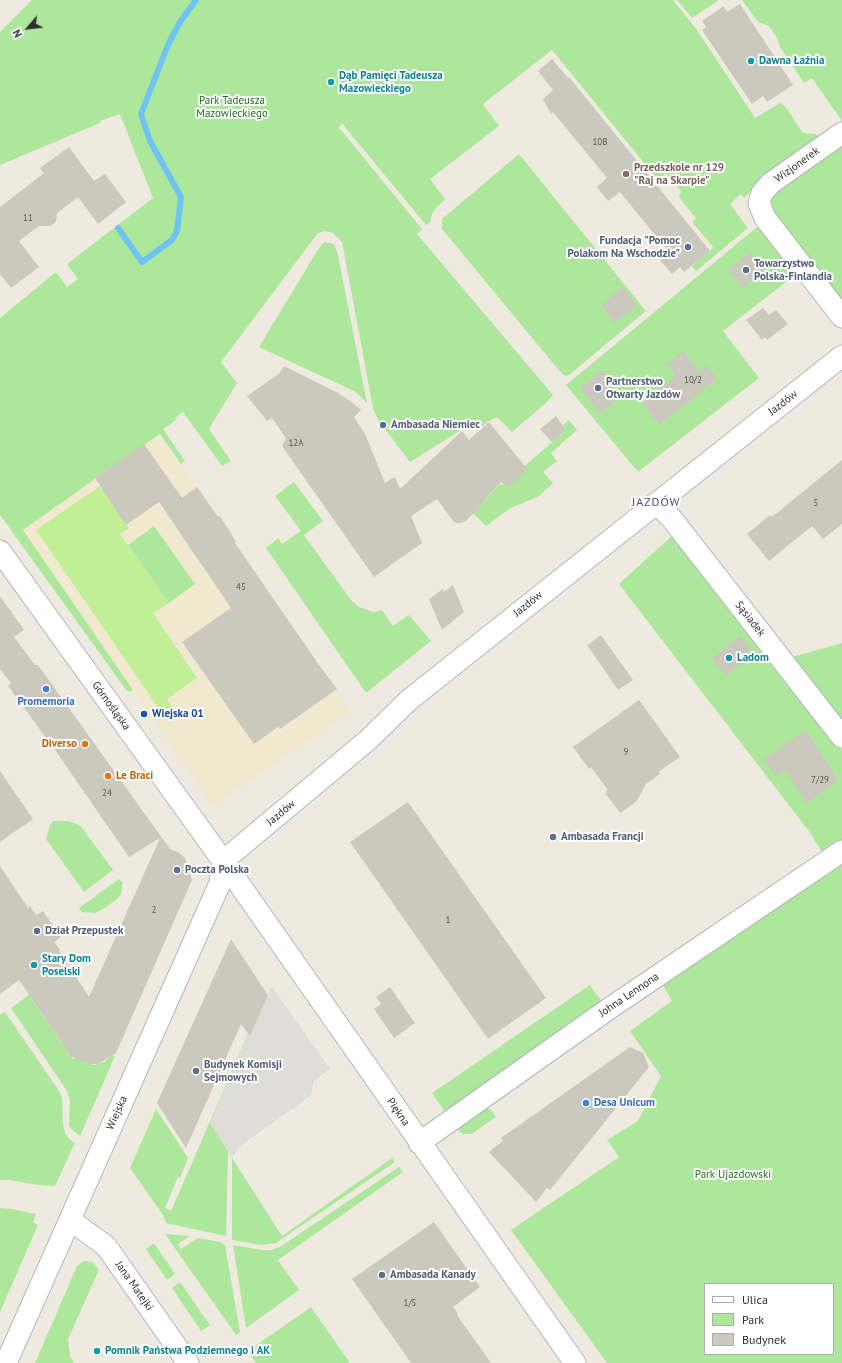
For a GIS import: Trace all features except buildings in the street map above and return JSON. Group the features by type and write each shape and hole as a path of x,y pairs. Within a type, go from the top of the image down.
{"street":[{"name":"Wizjonerek","path":"842,133 781,176 762,196 765,218 842,317"},
{"name":"Jazdów","path":"222,861 368,740 409,700 842,356"},
{"name":"Sąsiadek","path":"656,503 672,519 842,737"},
{"name":"Górnośląska","path":"0,551 222,861"},
{"name":"Johna Lennona","path":"419,1143 610,1008 842,851"},
{"name":"Piękna","path":"222,861 575,1363"},
{"name":"Wiejska","path":"6,1363 220,883 222,861"},
{"name":"Jana Matejki","path":"70,1220 106,1246 188,1363"}],"shaded area":[{"path":"160,433 197,487 218,516 220,516 237,542 235,543 352,711 212,806 23,530"},
{"path":"272,987 330,1069 313,1081 311,1095 238,1147 232,1158 210,1123 248,1034 250,1036"}],"green space":[{"name":"Park Tadeusza Mazowieckiego","path":"32,0 673,0 697,30 755,118 780,103 785,106 803,133 816,134 819,137 768,174 744,198 741,194 730,204 748,228 696,271 692,266 713,247 692,222 696,218 681,200 679,196 681,191 666,173 658,180 552,50 483,104 499,126 430,179 445,199 432,214 430,223 426,225 343,123 338,128 422,229 417,234 553,395 512,432 497,417 487,422 477,431 472,423 410,462 378,420 373,408 342,242 333,233 325,231 318,233 221,362 237,383 209,429 231,461 222,466 183,412 175,418 176,420 163,429 185,461 181,464 160,434 95,478 23,530 133,690 130,692 127,691 0,515 0,318 56,272 67,287 78,279 67,264 153,198 120,114 100,121 100,123 0,165 0,32"},
{"path":"677,0 719,0 692,18"},
{"path":"742,0 842,0 842,121 812,78 804,83 780,47 777,38 769,26 758,22"},
{"path":"842,144 842,312 766,206 774,193"},
{"path":"519,154 646,311 566,376 562,374 442,229 442,219"},
{"path":"765,226 799,272 723,331 759,378 638,472 566,385 756,228"},
{"path":"324,242 334,244 338,255 367,403 356,392 259,347 317,251"},
{"path":"569,420 577,430 551,453 557,461 543,472 553,483 539,496 509,509 486,526 473,513 499,485 504,484 566,430 563,425"},
{"path":"294,482 323,521 304,535 351,600 359,607 374,612 382,610 393,626 409,615 431,641 366,693 266,548 278,538 282,544 301,531 275,496"},
{"path":"100,486 129,528 120,534 169,603 153,613 197,678 167,699 176,713 166,719 36,530"},
{"path":"154,526 195,584 169,603 128,545"},
{"path":"674,534 842,750 842,840 823,854 811,834 619,584"},
{"path":"842,643 842,725 792,657"},
{"path":"53,821 68,821 80,825 113,870 84,892 46,839 50,825"},
{"name":"Park Ujazdowski","path":"842,857 842,1363 607,1363 511,1230 619,1157 607,1140 638,1121 661,1076 630,1031 672,1001 664,987 664,983"},
{"path":"119,879 122,882 122,889 121,894 117,899 95,913 82,912 79,908"},
{"path":"590,985 602,1002 446,1113 432,1093"},
{"path":"272,987 229,1111 226,1236 166,1223 163,1215 130,1168 156,1109 188,1158 165,1208 171,1211 248,1034 250,1036"},
{"path":"29,995 73,1059 77,1057 85,1063 95,1065 104,1062 111,1055 115,1056 80,1136 69,1126 70,1101 67,1091 11,1008"},
{"path":"5,1012 59,1091 62,1098 63,1125 65,1133 69,1139 75,1143 55,1186 0,1180 0,1015"},
{"path":"330,1069 313,1081 311,1095 238,1147 232,1158 235,1114"},
{"path":"487,1108 492,1111 496,1117 471,1134 463,1134 458,1130 456,1127"},
{"path":"232,1158 282,1236 392,1158 395,1162 276,1243 262,1245 232,1240"},
{"path":"399,1167 403,1172 278,1260 299,1290 246,1328 233,1245 262,1250 271,1250 280,1247"},
{"path":"0,1208 36,1214 33,1222 38,1225 0,1312"},
{"path":"165,1234 190,1236 178,1244 181,1249 198,1238 220,1242 225,1245 240,1332 236,1335"},
{"path":"154,1243 175,1274 167,1280 146,1249"},
{"path":"84,1261 93,1262 99,1270 68,1339 70,1356 74,1363 35,1363 77,1266"},
{"path":"180,1282 210,1325 201,1331 172,1288"},
{"path":"311,1307 350,1363 256,1363 248,1351"}],"waterway":[{"path":"118,228 142,262 172,240 177,231 181,197 150,141 141,114 168,45 180,22 196,0"}],"place":[{"name":"Dawna Łaźnia","path":"751,61"},
{"name":"Dąb Pamięci Tadeusza Mazowieckiego","path":"331,82"},
{"name":"Przedszkole nr 129 \"Raj na Skarpie\"","path":"626,174"},
{"name":"Fundacja \"Pomoc Polakom Na Wschodzie\"","path":"688,247"},
{"name":"Towarzystwo Polska-Finlandia","path":"746,270"},
{"name":"Partnerstwo Otwarty Jazdów","path":"598,388"},
{"name":"Ambasada Niemiec","path":"383,425"},
{"name":"Ladom","path":"729,658"},
{"name":"Promemoria","path":"46,689"},
{"name":"Wiejska 01","path":"144,714"},
{"name":"Diverso","path":"85,744"},
{"name":"Le Braci","path":"108,776"},
{"name":"Ambasada Francji","path":"553,837"},
{"name":"Poczta Polska","path":"177,870"},
{"name":"Dział Przepustek","path":"37,931"},
{"name":"Stary Dom Poselski","path":"34,965"},
{"name":"Budynek Komisji Sejmowych","path":"196,1071"},
{"name":"Desa Unicum","path":"586,1103"},
{"name":"Ambasada Kanady","path":"382,1275"},
{"name":"Pomnik Państwa Podziemnego i AK","path":"97,1351"}],"district":[{"name":"JAZDÓW","path":"656,503"}]}
